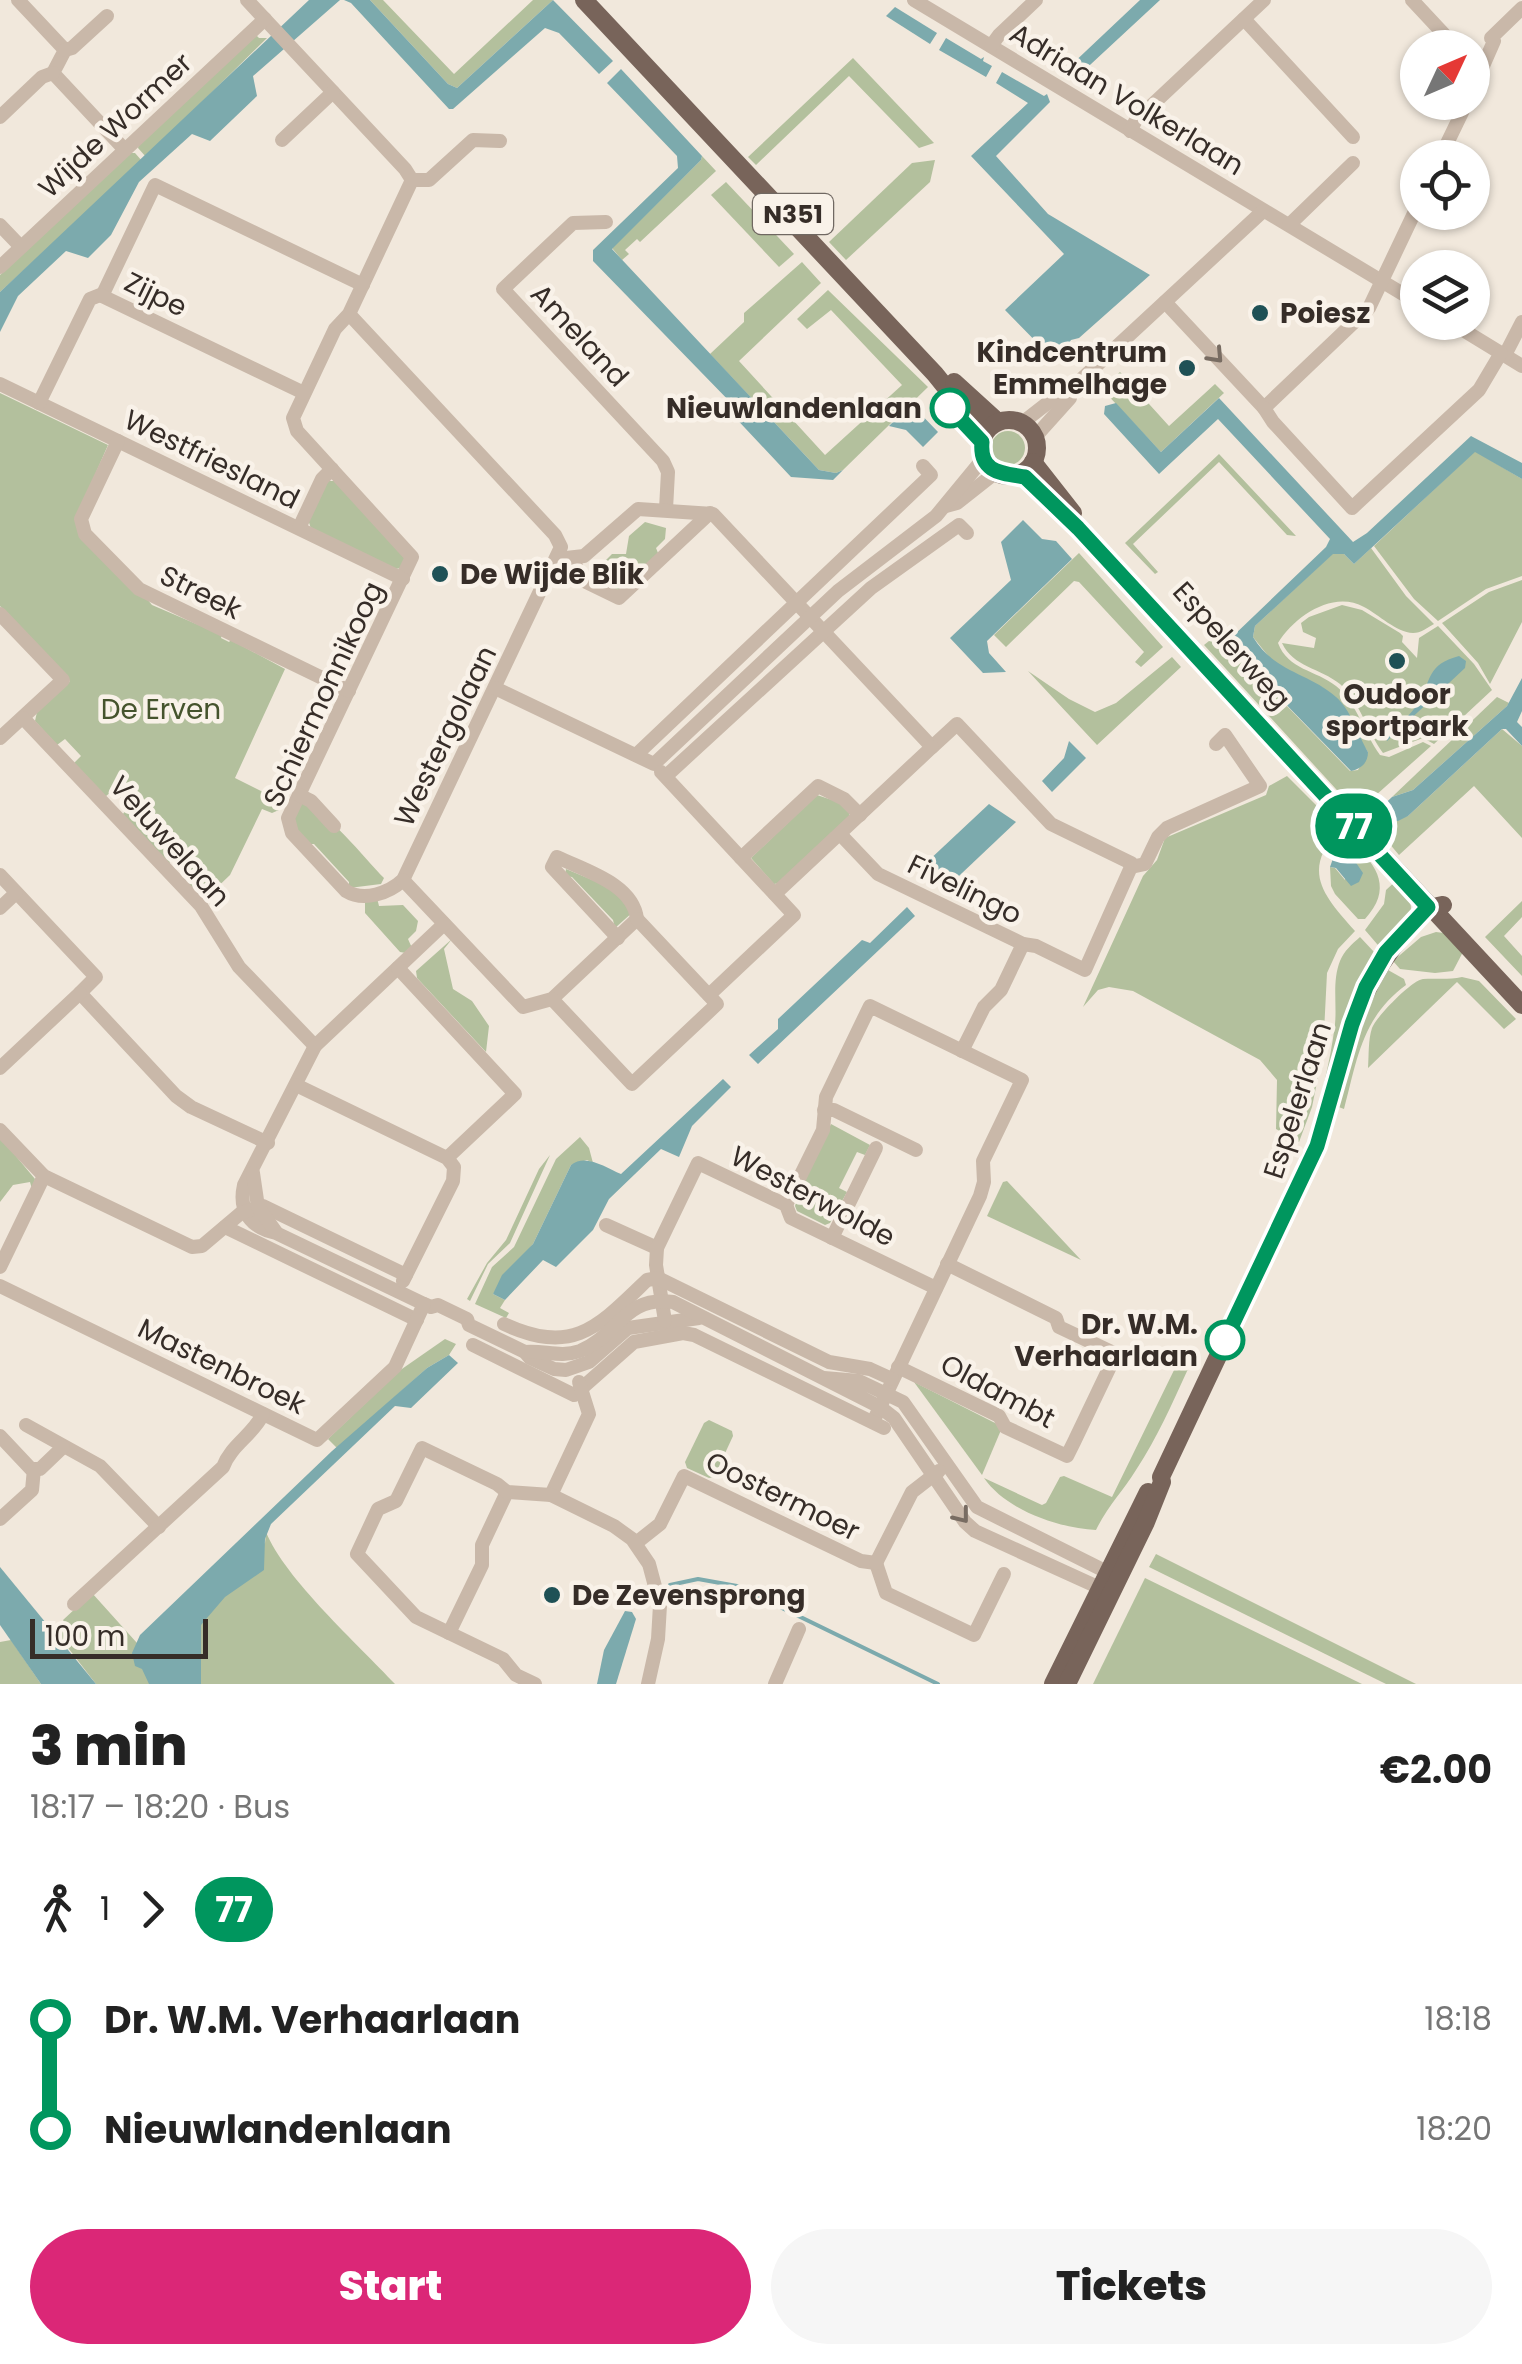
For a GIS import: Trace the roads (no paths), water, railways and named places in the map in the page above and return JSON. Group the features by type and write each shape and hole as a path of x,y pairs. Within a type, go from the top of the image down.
{"main road":[{"name":"N351","path":"584,0 991,429"},
{"name":"N351","path":"592,0 931,360 991,429"},
{"path":"1010,420 1028,430 1037,448 1027,468 1007,476 989,466 981,445 991,429 1010,420"},
{"name":"Espelerweg","path":"1027,468 1081,522 1522,1005"},
{"name":"Espelerweg","path":"1437,910 1522,988"},
{"name":"Espelerlaan","path":"1054,1684 1158,1494 1160,1477 1312,1157 1366,987 1386,958 1437,910"},
{"name":"Espelerlaan","path":"1067,1684 1108,1582"}],"street":[{"path":"18,0 65,50"},
{"path":"247,0 412,180 429,180 474,140 500,141"},
{"name":"Adriaan Volkerlaan","path":"914,0 1400,292"},
{"path":"992,46 998,35 1036,0"},
{"path":"1130,130 1143,113 1264,0"},
{"path":"1412,0 1440,30"},
{"path":"1490,38 1522,8"},
{"path":"0,116 42,77 53,72 65,50 107,16"},
{"path":"1244,19 1353,137"},
{"name":"Wijde Wormer","path":"0,267 125,150 270,24"},
{"path":"53,72 125,150"},
{"path":"282,140 333,92"},
{"path":"1288,225 1353,164"},
{"path":"298,528 322,479 332,469 294,426 292,418 336,326 349,314 412,180"},
{"path":"102,296 156,184 363,285"},
{"path":"1028,430 1070,398 1072,390 1263,211"},
{"name":"Ameland","path":"606,222 573,223 503,289 666,467 666,509"},
{"path":"0,225 21,247"},
{"path":"1264,408 1368,310 1406,230"},
{"name":"Zijpe","path":"40,403 90,299 102,296 304,393"},
{"path":"1165,302 1352,508 1479,390 1522,322"},
{"path":"349,314 555,535 565,559 582,580 619,598 710,512"},
{"path":"1480,340 1522,366"},
{"name":"Westfriesland","path":"0,384 403,578"},
{"name":"Streek","path":"118,441 82,518 85,534 142,592 349,691"},
{"path":"636,756 931,474 923,466"},
{"path":"654,764 848,584 912,536 946,506 950,494 989,466"},
{"name":"Schiermonnikoog","path":"332,469 412,556 289,815 289,828 349,894 386,892 403,880"},
{"path":"565,559 588,553 635,510 710,512 932,747"},
{"path":"666,776 871,588 959,524 967,532"},
{"name":"Westergolaan","path":"403,880 495,688 565,559"},
{"path":"0,614 63,680 0,738"},
{"path":"495,688 654,764 794,915 709,996"},
{"name":"Veluwelaan","path":"23,718 204,910 240,967 315,1046"},
{"path":"775,894 957,724 1050,824 1132,863 1132,872 1084,970 1036,946 1023,944"},
{"path":"1131,867 1143,866 1167,828 1260,786 1225,735 1216,744"},
{"path":"741,858 818,786 844,799 860,814"},
{"path":"299,796 311,802 334,826"},
{"name":"Fivelingo","path":"840,834 878,874 1023,944 1002,988 984,1007 962,1051"},
{"path":"552,999 632,1084 716,1004 637,920 636,907 616,885 557,857 552,867 618,938"},
{"path":"0,875 96,977 0,1068"},
{"path":"403,880 523,1007 552,999 637,920"},
{"path":"0,908 16,892"},
{"path":"444,924 315,1046 243,1189 256,1225 554,1369 600,1339 638,1304 661,1300 682,1306 699,1318 824,1378 854,1380 885,1399"},
{"path":"398,968 515,1094 451,1154"},
{"path":"80,993 180,1099 268,1143"},
{"path":"786,1206 823,1130 826,1097 870,1006 1022,1080 983,1161 982,1192 885,1399"},
{"path":"296,1085 451,1154"},
{"path":"824,1110 836,1111 916,1150"},
{"path":"0,1130 44,1176 192,1247 202,1246 224,1226 263,1206 406,1275"},
{"path":"832,1238 876,1148"},
{"path":"398,1291 455,1176 451,1154"},
{"name":"Westerwolde","path":"664,1321 657,1248 698,1163 786,1206 791,1218 936,1288"},
{"path":"1,1262 44,1176"},
{"path":"606,1224 657,1248"},
{"path":"224,1226 417,1320"},
{"name":"Oldambt","path":"885,1399 999,1416 1005,1426 1067,1456 1109,1370 1116,1354 1059,1327 1056,1318 947,1264"},
{"path":"574,1353 647,1280 658,1278 834,1364 862,1366 965,1522 975,1531 1108,1582"},
{"name":"Mastenbroek","path":"0,1286 317,1440 395,1367 417,1320 428,1306"},
{"path":"512,1326 574,1353 596,1357 628,1328 699,1318"},
{"path":"476,1350 574,1394 634,1342 689,1334 906,1405 946,1466 982,1510 1108,1582"},
{"path":"551,1495 589,1414 574,1353"},
{"path":"74,1604 224,1467 228,1454 255,1428 263,1414"},
{"path":"26,1426 104,1468 159,1528"},
{"path":"0,1436 34,1469 40,1469 64,1447"},
{"path":"534,1684 516,1675 503,1659 413,1615 357,1554 378,1509 398,1498 422,1448 507,1492 551,1495 618,1528 636,1543 649,1564 660,1606 658,1639 648,1684"},
{"name":"Oostermoer","path":"636,1543 660,1524 684,1476 861,1562 876,1563 912,1492 946,1466"},
{"path":"0,1520 32,1490 34,1469"},
{"path":"454,1636 482,1565 482,1545 507,1492"},
{"path":"876,1563 886,1593 974,1635 1004,1574"},
{"path":"775,1684 798,1628"}],"water":[{"path":"309,0 340,0 253,76 257,96 210,141 192,134 139,182 111,235 88,258 66,251 18,296 0,332 0,292"},
{"path":"344,0 370,0 448,84 457,88 553,0 613,61 599,74 559,33 545,28 449,109"},
{"path":"1140,0 1160,0 1077,77 1070,75 1068,68"},
{"path":"895,7 937,33 930,44 886,16"},
{"path":"946,38 981,59 984,57 983,61 992,66 986,77 939,50"},
{"path":"621,69 702,156 612,249 819,470 843,470 833,480 791,477 730,412 735,407 593,261 593,250 678,168 677,156 607,83"},
{"path":"1002,72 1044,96 1047,94 1050,102 996,156 1048,214 1150,275 1079,338 1071,340 1060,358 1052,358 1005,310 1064,254 971,156 1028,103 996,83"},
{"path":"1219,398 1353,542 1471,436 1522,463 1522,479 1475,452 1354,564 1344,554 1333,554 1255,626 1253,637 1271,658 1325,689 1346,709 1368,752 1365,762 1355,770 1351,771 1228,645 1330,539 1218,419 1159,474 1104,414 1105,406 1116,403 1161,452"},
{"path":"911,404 938,432 923,447 906,430 889,426"},
{"path":"1023,520 1042,539 1056,541 1072,559 987,641 989,653 1006,672 983,673 950,638 1011,580 1001,542"},
{"path":"1459,656 1466,661 1465,668 1387,741 1386,737 1419,702 1436,668"},
{"path":"1522,678 1522,711 1517,722 1522,727 1522,746 1502,729 1408,816 1398,821 1368,820 1392,797 1413,790 1507,706"},
{"path":"1069,741 1086,758 1052,792 1042,781 1064,758"},
{"path":"989,804 1016,822 942,892 926,863"},
{"path":"1348,839 1352,843 1348,851 1363,873 1359,882 1351,886 1336,868 1330,867 1336,850"},
{"path":"907,907 915,916 758,1064 749,1055 778,1029 778,1019 862,940 870,943"},
{"path":"723,1079 731,1087 692,1126 679,1157 661,1149 609,1199 593,1230 556,1267 543,1260 505,1300 493,1294 502,1275 533,1244 571,1165 589,1161 621,1174"},
{"path":"449,1355 458,1363 411,1408 395,1406 271,1524 265,1539 264,1570 225,1597 201,1625 201,1684 149,1684 142,1669 135,1666 132,1653 140,1635 332,1451 427,1368"},
{"path":"0,1567 96,1684 41,1684 0,1625"},
{"path":"625,1611 632,1612 636,1619 616,1684 597,1684 604,1650"}],"waterway":[{"path":"670,1585 698,1579 737,1586 938,1684"}],"place":[{"name":"Poiesz","path":"1260,313"},
{"name":"Kindcentrum Emmelhage","path":"1187,368"},
{"name":"Nieuwlandenlaan","path":"950,408"},
{"name":"De Wijde Blik","path":"440,574"},
{"name":"Oudoor sportpark","path":"1397,661"},
{"name":"Dr. W.M. Verhaarlaan","path":"1225,1340"},
{"name":"De Zevensprong","path":"552,1595"}],"park label":[{"name":"De Erven","path":"161,709"}]}
